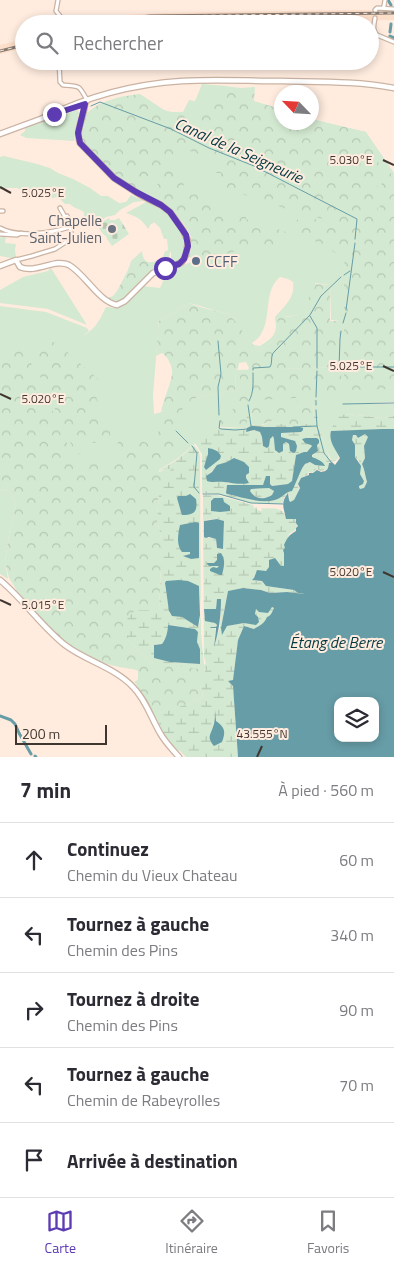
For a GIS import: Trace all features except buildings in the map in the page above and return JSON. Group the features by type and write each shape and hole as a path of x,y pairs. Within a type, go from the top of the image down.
{"main road":[{"path":"44,118 86,103 107,93 161,83 201,80 347,82 394,88"},
{"path":"0,134 121,90"},
{"path":"0,266 16,260 20,267 28,270 62,263 69,265 108,302 121,304 153,273 179,264 184,259 188,246 186,235 170,212 114,178 80,143 78,133 86,103"},
{"path":"0,580 64,644 113,671 128,682 140,696 161,735 179,757"}],"street":[{"path":"58,0 56,11 59,15"},
{"path":"382,8 385,0"},
{"path":"376,12 377,8 394,8"},
{"path":"379,35 394,42"},
{"path":"59,70 60,82 63,85 78,87 82,90 86,103"},
{"path":"16,260 55,249 72,238 71,223 60,208"},
{"path":"0,228 8,232 41,233 70,227 71,232"},
{"path":"0,234 17,235 22,233"}],"shaded area":[{"path":"362,10 394,11 394,20 379,20 379,15 127,15"},
{"path":"15,41 15,50 0,54 0,45"}],"green space":[{"path":"202,84 226,86 274,117 274,130 319,130 319,122 366,132 394,173 394,402 351,404 394,404 394,416 383,418 346,414 334,426 330,434 339,458 332,461 318,426 316,405 254,406 234,411 177,459 142,480 0,488 0,306 46,312 87,328 89,331 82,336 87,333 94,327 106,307 118,308 125,304 143,286 160,288 165,277 159,272 194,262 192,238 181,218 158,200 141,194 121,181 83,130 87,113 112,99 140,94 167,112 183,112 189,100 195,101","holes":["280,277 293,282 291,298 275,317 276,330 269,340 260,346 254,345 252,343 259,337 264,327 271,289","315,283 330,285 331,320 340,321 340,367 236,370 235,390 190,399 189,405 154,414 153,395 159,321 190,303 228,314 253,346 264,348 279,332 277,318 299,314"]},
{"path":"215,87 255,87 254,101 274,107 274,130 319,130 319,121 366,132 379,164 377,191 378,220 356,239 328,220 299,213 218,186 221,183 221,173 214,173 218,158 210,154 206,157 190,151 188,154 189,136 198,109 206,111 213,99 216,97 220,98 222,92"},
{"path":"140,94 163,110 175,113 189,113 190,115 182,131 187,136 185,158 171,162 156,182 147,176 140,192 120,181 92,153 82,141 81,129 87,113 99,104 120,97"},
{"path":"77,110 79,112 74,141 26,138 20,135 29,126"},
{"path":"4,156 50,168 90,188 101,196 108,196 119,203 126,202 131,195 143,201 134,202 115,215 106,217 93,225 83,219 84,212 70,204 65,204 58,197 52,198 30,194 17,188 2,188 0,190 0,157"},
{"path":"173,165 179,171 182,178 185,194 203,195 217,206 216,212 223,215 226,212 231,213 230,220 238,223 241,217 246,217 250,221 251,218 259,221 258,227 265,231 268,224 272,225 270,232 273,234 277,229 289,233 300,216 329,224 353,241 343,259 323,244 300,236 289,237 266,250 247,247 202,262 189,257 191,240 187,228 173,212 150,197 165,171"},
{"path":"387,166 394,179 394,209 379,216 383,167"},
{"path":"148,201 166,212 183,232 187,240 185,252 179,263 167,267 171,260 170,252 168,263 166,263 165,267 159,269 165,251 168,249 167,239 164,239 160,228 154,222 148,229 139,219 126,213"},
{"path":"394,211 394,389 344,390 344,264 352,247 364,233"},
{"path":"109,218 110,220 115,220 119,218 129,234 112,246 98,227"},
{"path":"1,236 6,237 5,243 16,244 16,257 0,256"},
{"path":"142,251 146,261 152,262 162,258 158,269 122,302 111,301 108,298 117,291 131,261"},
{"path":"51,268 87,325 48,309 0,303 0,290 23,277 48,271"},
{"path":"316,284 330,285 330,321 340,321 340,367 248,370 246,362 239,363 236,370 235,390 191,399 189,405 183,407 177,425 168,431 175,434 174,447 169,459 158,465 159,472 171,469 159,492 157,519 161,539 161,568 159,610 131,643 149,662 204,667 206,670 201,684 203,698 161,714 159,725 135,682 138,679 138,671 103,663 67,643 16,590 9,578 5,562 16,505 9,491 0,489 0,355 22,343 31,350 31,363 75,458 110,467 117,465 118,455 116,447 118,442 131,439 152,444 156,441 159,429 163,430 160,426 161,413 166,411 161,412 172,368 170,362 162,353 156,356 159,321 190,303 228,314 253,345 258,348 264,348 279,332 277,318 299,314"},
{"path":"48,341 57,343 104,383 97,390 96,396 100,405 100,416 111,431 112,446 100,442 93,443 91,438 80,443 83,452 77,455 34,363 36,349 40,344"},
{"path":"341,371 342,391 329,392 313,397 239,401 240,372"},
{"path":"314,400 313,424 279,424 272,421 258,426 252,424 251,404"},
{"path":"314,400 317,400 318,426 330,459 332,461 339,458 335,461 329,462 326,470 320,471 317,469 301,478 294,500 290,502 288,493 282,504 250,503 219,494 202,493 202,454 195,443 215,425 221,428 246,428 247,405 251,405 252,424 257,426 272,421 279,424 313,424","holes":["251,426 253,427 301,432 281,433 281,437 292,440 289,448 289,444 286,442 283,444 272,436 263,446 260,432 254,430 250,432","316,438 317,446 312,457 319,460 315,465 310,462 305,464 298,475 295,486 277,499 269,501 253,500 226,493 227,485 263,485 270,479 272,486 292,482 296,455 307,452 312,446 313,439","227,462 249,473 245,478 249,483 228,483 206,476"]},
{"path":"247,405 246,428 220,427 215,425 231,410"},
{"path":"346,414 383,418 394,416 394,429 331,431 336,417"},
{"path":"365,434 368,437 364,446 365,458 362,464 367,482 363,489 360,489 359,486 364,481 360,474 359,461 355,457 352,440 353,435 356,435 358,438"},
{"path":"194,445 200,457 201,611 199,586 165,585 170,614 182,617 198,627 201,613 204,665 206,663 204,657 203,495 217,495 253,505 254,508 257,507 257,510 263,511 261,508 276,509 282,512 287,519 296,519 296,528 289,534 284,555 284,566 269,567 266,571 255,573 254,581 262,581 266,586 294,590 305,594 270,593 243,588 228,591 221,628 222,634 227,626 244,623 258,617 255,614 256,609 274,608 269,618 258,627 254,629 244,626 238,640 231,684 233,686 238,757 186,757 176,750 161,730 159,725 160,714 203,698 201,684 206,669 204,667 199,669 149,662 131,643 125,629 128,617 136,610 159,610 161,539 157,519 159,491 171,469 158,471 177,460","holes":["218,519 224,521 223,549 217,548 216,539 205,538 205,520","195,522 191,559 184,556 191,553 180,525","218,599 221,599 220,628 214,645 216,629 211,627 216,627 216,623 205,620 204,609 216,609","168,625 195,629 198,635 200,664 170,662 154,658 156,644 162,644 166,637","215,714 216,721 224,732 222,742 211,742 210,736"]},
{"path":"269,488 274,491 272,495 266,498 257,498 250,491 251,489"},
{"path":"0,489 9,491 16,505 5,562 8,579 0,574"}],"water":[{"path":"251,426 300,427 303,430 301,432 281,433 281,437 295,441 297,446 294,453 290,451 289,444 286,442 283,444 283,451 279,453 275,450 273,436 267,448 263,446 260,432 254,430 246,432 247,428"},
{"name":"Étang de Berre","path":"394,429 394,757 238,757 233,686 228,681 233,680 238,640 244,626 254,629 258,627 274,608 272,607 268,613 259,612 256,609 255,614 259,622 256,625 244,623 227,626 222,635 221,628 228,591 243,588 270,593 305,594 294,590 266,586 262,581 252,580 257,570 266,571 269,567 269,560 275,558 281,566 284,566 284,545 288,537 296,531 298,526 296,519 286,519 283,506 284,500 288,493 290,502 294,500 300,488 298,484 301,478 317,470 321,472 326,471 329,463 332,462 335,465 340,458 331,442 331,431","holes":["365,434 368,437 364,446 365,458 362,464 367,482 364,488 360,489 359,486 364,481 360,474 361,466 355,457 355,445 352,440 353,435 356,435 358,438"]},
{"path":"317,438 319,440 317,445 318,451 312,457 321,461 325,466 315,465 310,462 305,464 292,491 269,501 251,500 226,493 227,485 263,485 266,476 270,476 270,484 272,486 288,484 292,481 296,455 307,452 312,446 305,443 302,439","holes":["269,488 274,491 272,495 266,498 257,498 250,491 251,489"]},
{"path":"208,448 214,449 221,456 220,459 206,470 204,467"},
{"path":"234,458 244,462 249,467 249,473 246,475 246,478 249,483 207,481 206,476 217,465"},
{"path":"190,494 196,499 196,510 190,514 182,515 177,498 178,496"},
{"path":"214,498 223,498 224,502 230,506 230,511 211,511 211,501"},
{"path":"217,519 224,521 223,549 217,548 216,539 204,537 204,521"},
{"path":"199,523 199,558 191,559 183,556 190,554 190,552 182,552 178,543 178,536 180,525"},
{"path":"221,553 224,558 224,564 222,575 220,575 210,571 213,567 217,568 219,566 209,566 207,563 214,563 217,560 217,554"},
{"path":"166,581 188,581 199,586 200,615 198,627 182,617 172,616 169,611 165,583"},
{"path":"217,599 221,599 221,611 214,647 216,628 210,627 216,627 217,625 205,621 204,609 216,609"},
{"path":"168,625 195,629 198,632 197,642 200,649 200,664 170,662 154,658 154,645 162,644 167,635"},
{"path":"215,710 216,721 223,728 224,735 222,742 214,746 210,736"}],"waterway":[{"path":"388,0 391,5"},
{"path":"390,32 391,24"},
{"path":"390,36 394,38"},
{"name":"Canal de la Seigneurie","path":"91,106 100,102 171,129 209,148 254,166 357,219 355,239"},
{"path":"346,310 355,243"},
{"path":"344,275 350,271"},
{"path":"253,370 253,368 270,367 274,352 310,315 321,296 341,277"},
{"path":"343,323 346,313"},
{"path":"310,316 317,328 317,368"},
{"path":"340,367 341,331"},
{"path":"218,341 221,374 218,387 219,415"},
{"path":"344,367 394,367"},
{"path":"316,397 317,371"},
{"path":"249,401 251,398 253,373"},
{"path":"343,404 394,403"},
{"path":"248,405 251,426 267,428"},
{"path":"316,410 317,426"},
{"path":"220,421 219,428 221,429 248,429"},
{"path":"293,427 317,426 324,453 331,462"},
{"path":"176,431 188,443"},
{"path":"192,446 197,453 194,487 199,493"},
{"path":"203,494 219,494 251,503 283,504"},
{"path":"0,716 11,720 15,724 31,754"}],"railway":[{"path":"231,15 394,13"},
{"path":"0,51 15,47"}],"place":[{"name":"Chapelle Saint-Julien","path":"112,229"},
{"name":"CCFF","path":"196,261"}],"route":[{"path":"54,114 85,104 78,133 80,143 114,178 142,196 161,205 170,212 178,223 188,241 187,251 182,262 165,268"}]}
